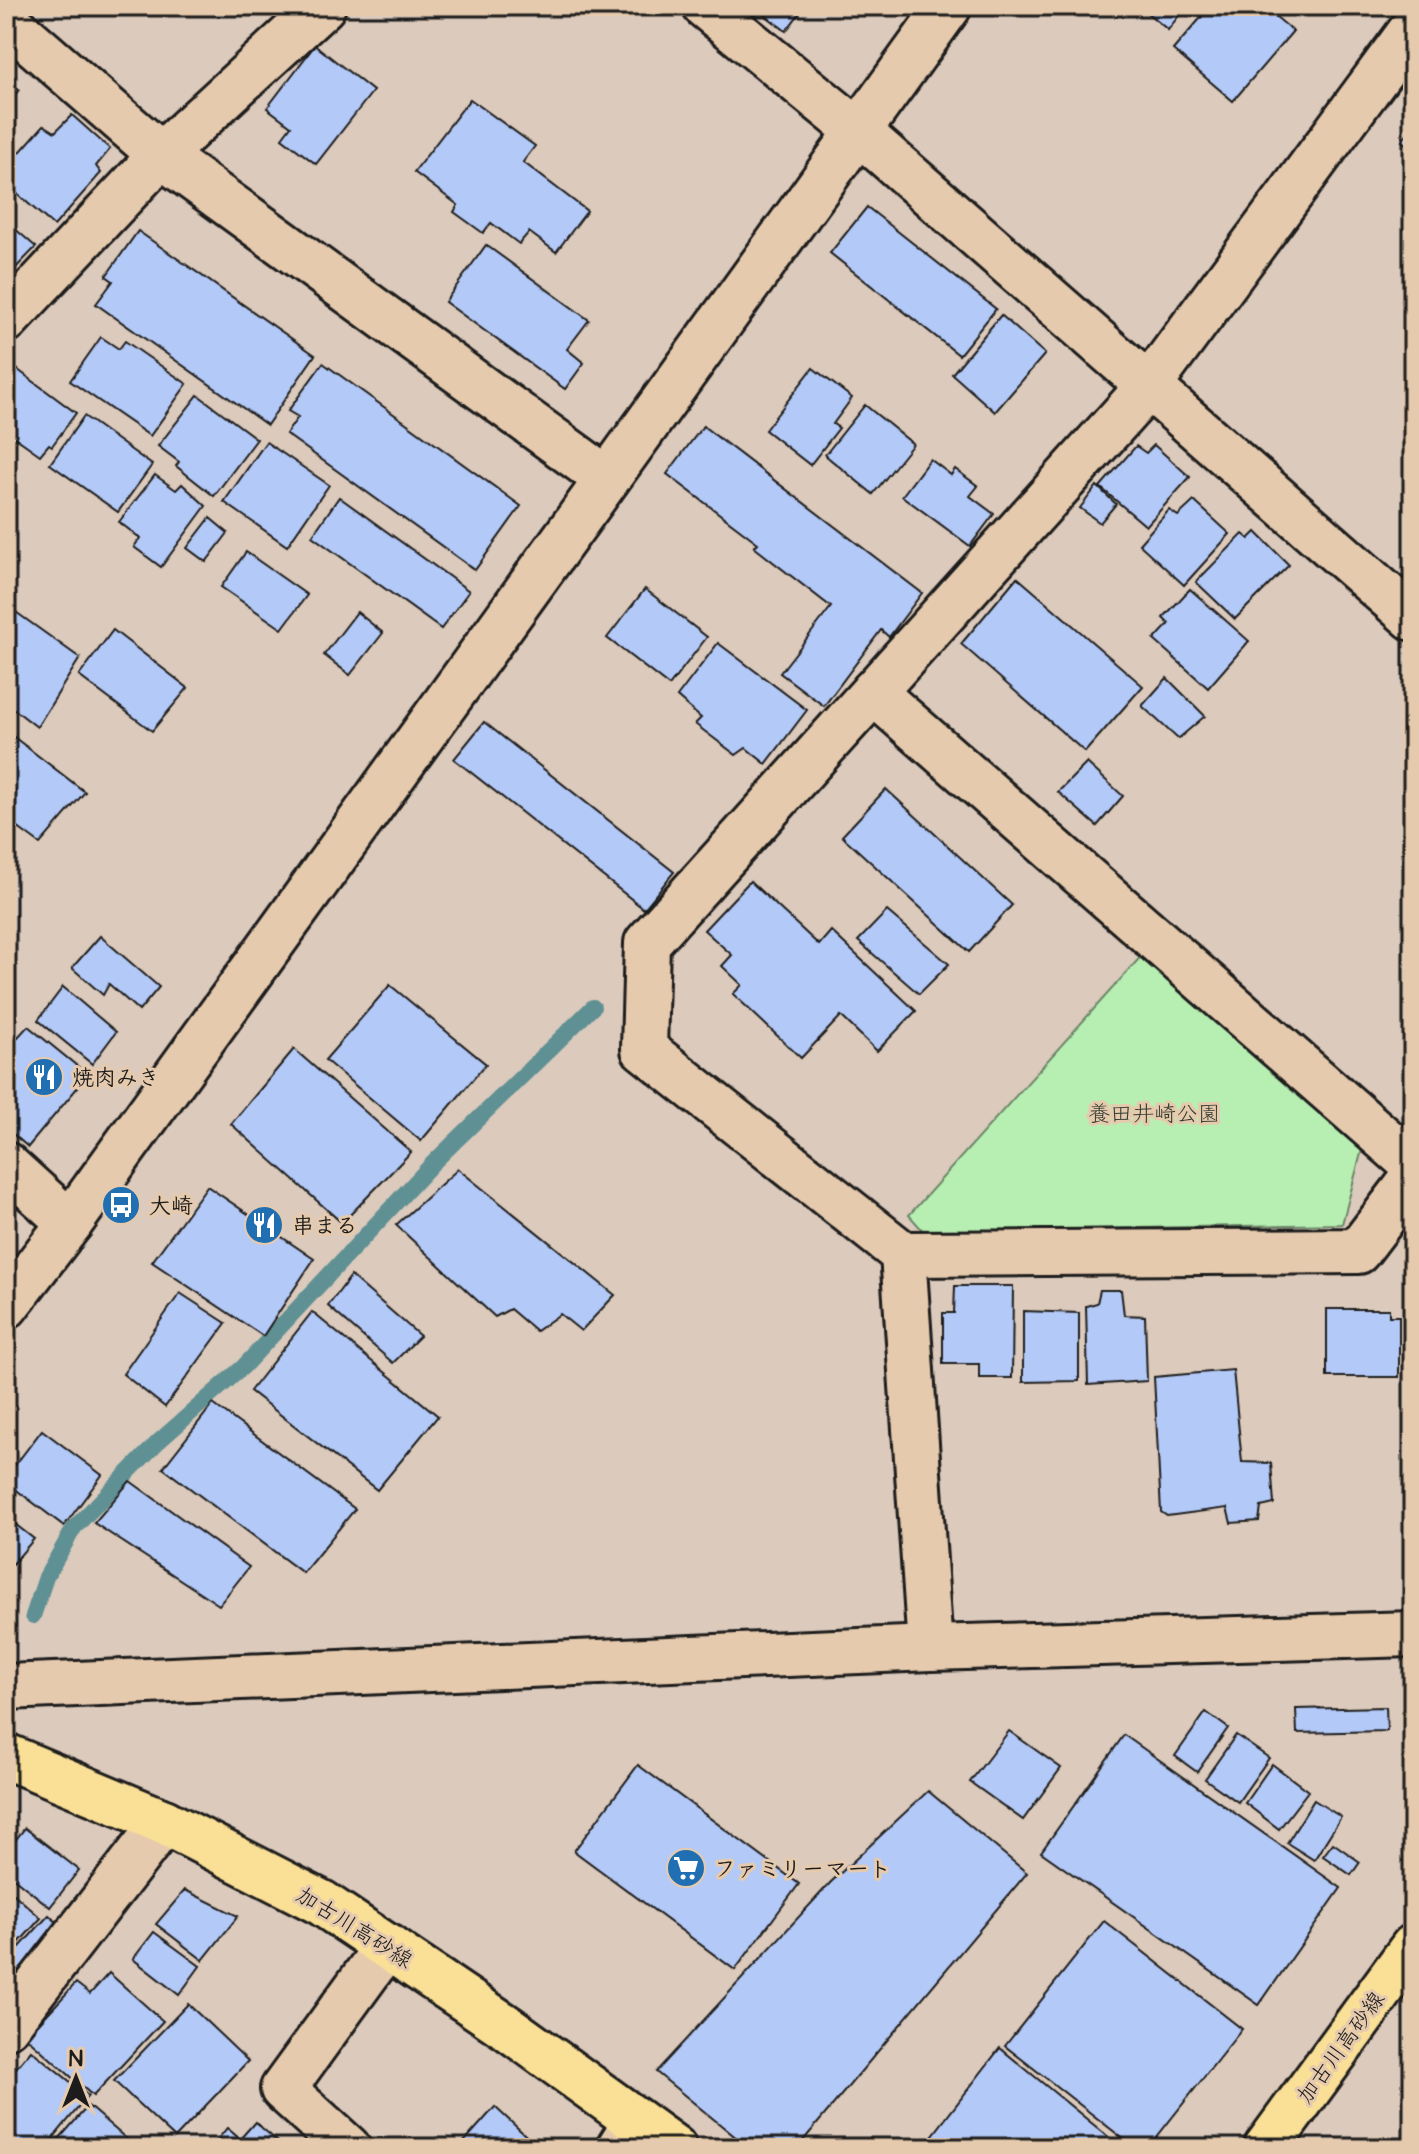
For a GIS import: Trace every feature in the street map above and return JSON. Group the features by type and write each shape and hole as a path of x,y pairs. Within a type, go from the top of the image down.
{"main road":[{"name":"加古川高砂線","path":"6,1756 164,1822 322,1903 508,2028 628,2134 674,2148"},
{"name":"加古川高砂線","path":"1266,2148 1413,1947"}],"street":[{"path":"6,320 161,155 323,6"},
{"path":"705,6 858,131 1412,616"},
{"path":"6,1306 70,1223 949,6"},
{"path":"6,20 161,155 607,479"},
{"path":"1413,28 1149,386 647,943 644,1049 903,1254 1358,1251 1413,1179"},
{"path":"873,692 1413,1164"},
{"path":"6,1165 70,1223"},
{"path":"903,1254 930,1648"},
{"path":"6,1687 930,1648 1413,1634"},
{"path":"6,2026 164,1822"},
{"path":"348,2148 283,2089 387,1946"}],"green space":[{"name":"養田井崎公園","path":"1145,952 1363,1146 1342,1224 924,1232 909,1215"}],"building":[{"path":"753,6 805,6 786,31"},
{"path":"1139,6 1186,6 1168,30"},
{"path":"1211,6 1263,6 1293,31 1233,101 1173,50"},
{"path":"315,45 373,91 316,164 282,138 291,126 267,108"},
{"path":"6,78 19,90 6,105"},
{"path":"470,99 535,146 523,162 587,211 556,252 529,232 519,244 491,223 483,233 454,212 458,205 414,172"},
{"path":"72,115 110,149 96,166 101,173 54,226 6,184 6,168 44,125 55,132"},
{"path":"1413,125 1413,149 1402,141"},
{"path":"867,207 996,309 959,355 830,253"},
{"path":"6,221 36,247 6,278"},
{"path":"138,231 315,355 267,425 96,304 113,281 106,276"},
{"path":"486,245 589,320 567,349 584,363 565,389 445,302"},
{"path":"1001,315 1045,354 995,412 952,374"},
{"path":"101,337 119,349 125,341 187,384 150,436 70,381"},
{"path":"323,363 521,506 475,570 286,434 298,417 288,411"},
{"path":"10,364 76,413 52,446 49,444 40,455 6,431 6,370"},
{"path":"813,368 852,398 833,424 839,428 810,465 765,430"},
{"path":"198,395 257,439 214,496 176,466 179,462 158,446"},
{"path":"865,405 913,444 873,494 825,455"},
{"path":"84,416 152,465 118,512 50,464"},
{"path":"703,426 922,593 889,637 881,630 824,706 780,673 831,607 754,547 758,543 667,474"},
{"path":"266,442 329,485 287,546 224,502"},
{"path":"1154,445 1190,477 1146,526 1100,487 1136,446 1146,453"},
{"path":"930,459 951,475 955,469 978,486 970,496 994,514 970,546 902,496"},
{"path":"155,475 176,490 182,484 206,506 161,567 134,547 140,538 119,522"},
{"path":"1097,486 1116,504 1100,523 1080,508"},
{"path":"339,497 469,591 441,629 312,536"},
{"path":"1194,501 1230,534 1184,585 1139,544 1169,510 1178,516"},
{"path":"210,518 228,533 206,562 187,548"},
{"path":"1256,532 1289,565 1235,619 1196,582 1243,534 1249,539"},
{"path":"246,552 307,595 282,629 221,587"},
{"path":"1017,577 1143,686 1085,752 961,644"},
{"path":"645,589 707,637 669,686 607,638"},
{"path":"1190,589 1249,641 1208,688 1154,640 1169,624 1163,618"},
{"path":"6,605 80,658 37,727 6,703"},
{"path":"357,612 383,633 350,675 324,655"},
{"path":"113,630 188,688 152,731 79,676"},
{"path":"718,643 807,710 766,764 746,748 736,755 695,724 701,718 677,697"},
{"path":"1167,678 1205,716 1178,739 1142,706"},
{"path":"484,722 674,872 644,909 454,759"},
{"path":"6,731 85,792 40,844 6,819 6,805 15,791 6,785"},
{"path":"1087,763 1123,796 1097,826 1058,792"},
{"path":"886,789 1012,905 969,952 842,836"},
{"path":"750,881 819,945 831,931 916,1011 877,1051 841,1016 801,1058 733,994 742,985 722,966 732,955 704,930"},
{"path":"887,911 949,964 919,994 858,941"},
{"path":"100,936 159,987 139,1011 109,984 103,995 72,968"},
{"path":"390,985 486,1064 421,1141 325,1060"},
{"path":"63,987 116,1032 92,1064 38,1020"},
{"path":"28,1026 88,1075 28,1147 6,1128 6,1050"},
{"path":"294,1049 411,1152 342,1223 231,1124"},
{"path":"458,1169 615,1295 581,1331 560,1314 536,1331 510,1309 495,1317 396,1225"},
{"path":"207,1186 314,1259 263,1336 152,1262"},
{"path":"351,1276 420,1336 393,1363 328,1306"},
{"path":"955,1286 1013,1286 1012,1378 979,1378 979,1364 943,1364 943,1313 954,1313"},
{"path":"1100,1290 1121,1290 1124,1315 1145,1316 1147,1381 1088,1385 1086,1306 1097,1303"},
{"path":"180,1293 226,1323 165,1407 123,1374"},
{"path":"1327,1309 1389,1309 1389,1316 1399,1316 1399,1377 1327,1377"},
{"path":"1023,1311 1079,1313 1079,1381 1023,1382"},
{"path":"312,1312 438,1416 377,1490 250,1391"},
{"path":"1233,1370 1242,1462 1271,1463 1274,1504 1261,1507 1259,1521 1231,1523 1227,1508 1167,1516 1161,1512 1154,1377"},
{"path":"213,1404 355,1509 303,1573 163,1468"},
{"path":"42,1430 102,1475 64,1526 6,1482 6,1477"},
{"path":"130,1481 249,1567 219,1605 94,1523"},
{"path":"6,1517 34,1539 6,1572"},
{"path":"1386,1707 1387,1731 1297,1733 1296,1709"},
{"path":"1206,1712 1228,1728 1197,1772 1175,1756"},
{"path":"1009,1731 1061,1768 1023,1820 970,1782"},
{"path":"1124,1735 1341,1888 1259,2005 1041,1852"},
{"path":"1236,1735 1269,1758 1238,1802 1205,1779"},
{"path":"1272,1764 1308,1791 1279,1829 1245,1803"},
{"name":"ファミリーマート","path":"638,1765 799,1884 735,1970 574,1851"},
{"path":"928,1791 1027,1873 797,2148 749,2148 656,2072 830,1883"},
{"path":"1314,1800 1341,1817 1314,1860 1287,1843"},
{"path":"25,1828 79,1870 50,1907 6,1872 6,1852"},
{"path":"1333,1843 1360,1862 1351,1875 1323,1856"},
{"path":"6,1887 41,1918 8,1955 6,1954"},
{"path":"185,1890 238,1916 203,1960 156,1924"},
{"path":"49,1915 60,1925 18,1971 7,1961"},
{"path":"1104,1921 1242,2029 1148,2148 1135,2148 1005,2046"},
{"path":"154,1932 200,1966 179,1995 133,1959"},
{"path":"109,1973 163,2021 93,2096 26,2037 76,1983 90,1994"},
{"path":"188,2004 248,2061 175,2138 114,2081"},
{"path":"1000,2048 1122,2148 923,2148"},
{"path":"31,2050 88,2096 45,2148 6,2148 6,2080"},
{"path":"88,2106 137,2148 51,2148"},
{"path":"495,2107 539,2148 468,2148 463,2143"},
{"path":"255,2122 284,2147 288,2143 293,2148 211,2148 227,2128 240,2139"}],"waterway":[{"path":"33,1616 46,1577 74,1528 158,1442 243,1367 432,1164 593,1007"}],"place":[{"name":"焼肉みき","path":"44,1077"},
{"name":"大崎","path":"121,1205"},
{"name":"串まる","path":"264,1225"},
{"name":"ファミリーマート","path":"686,1868"}]}
